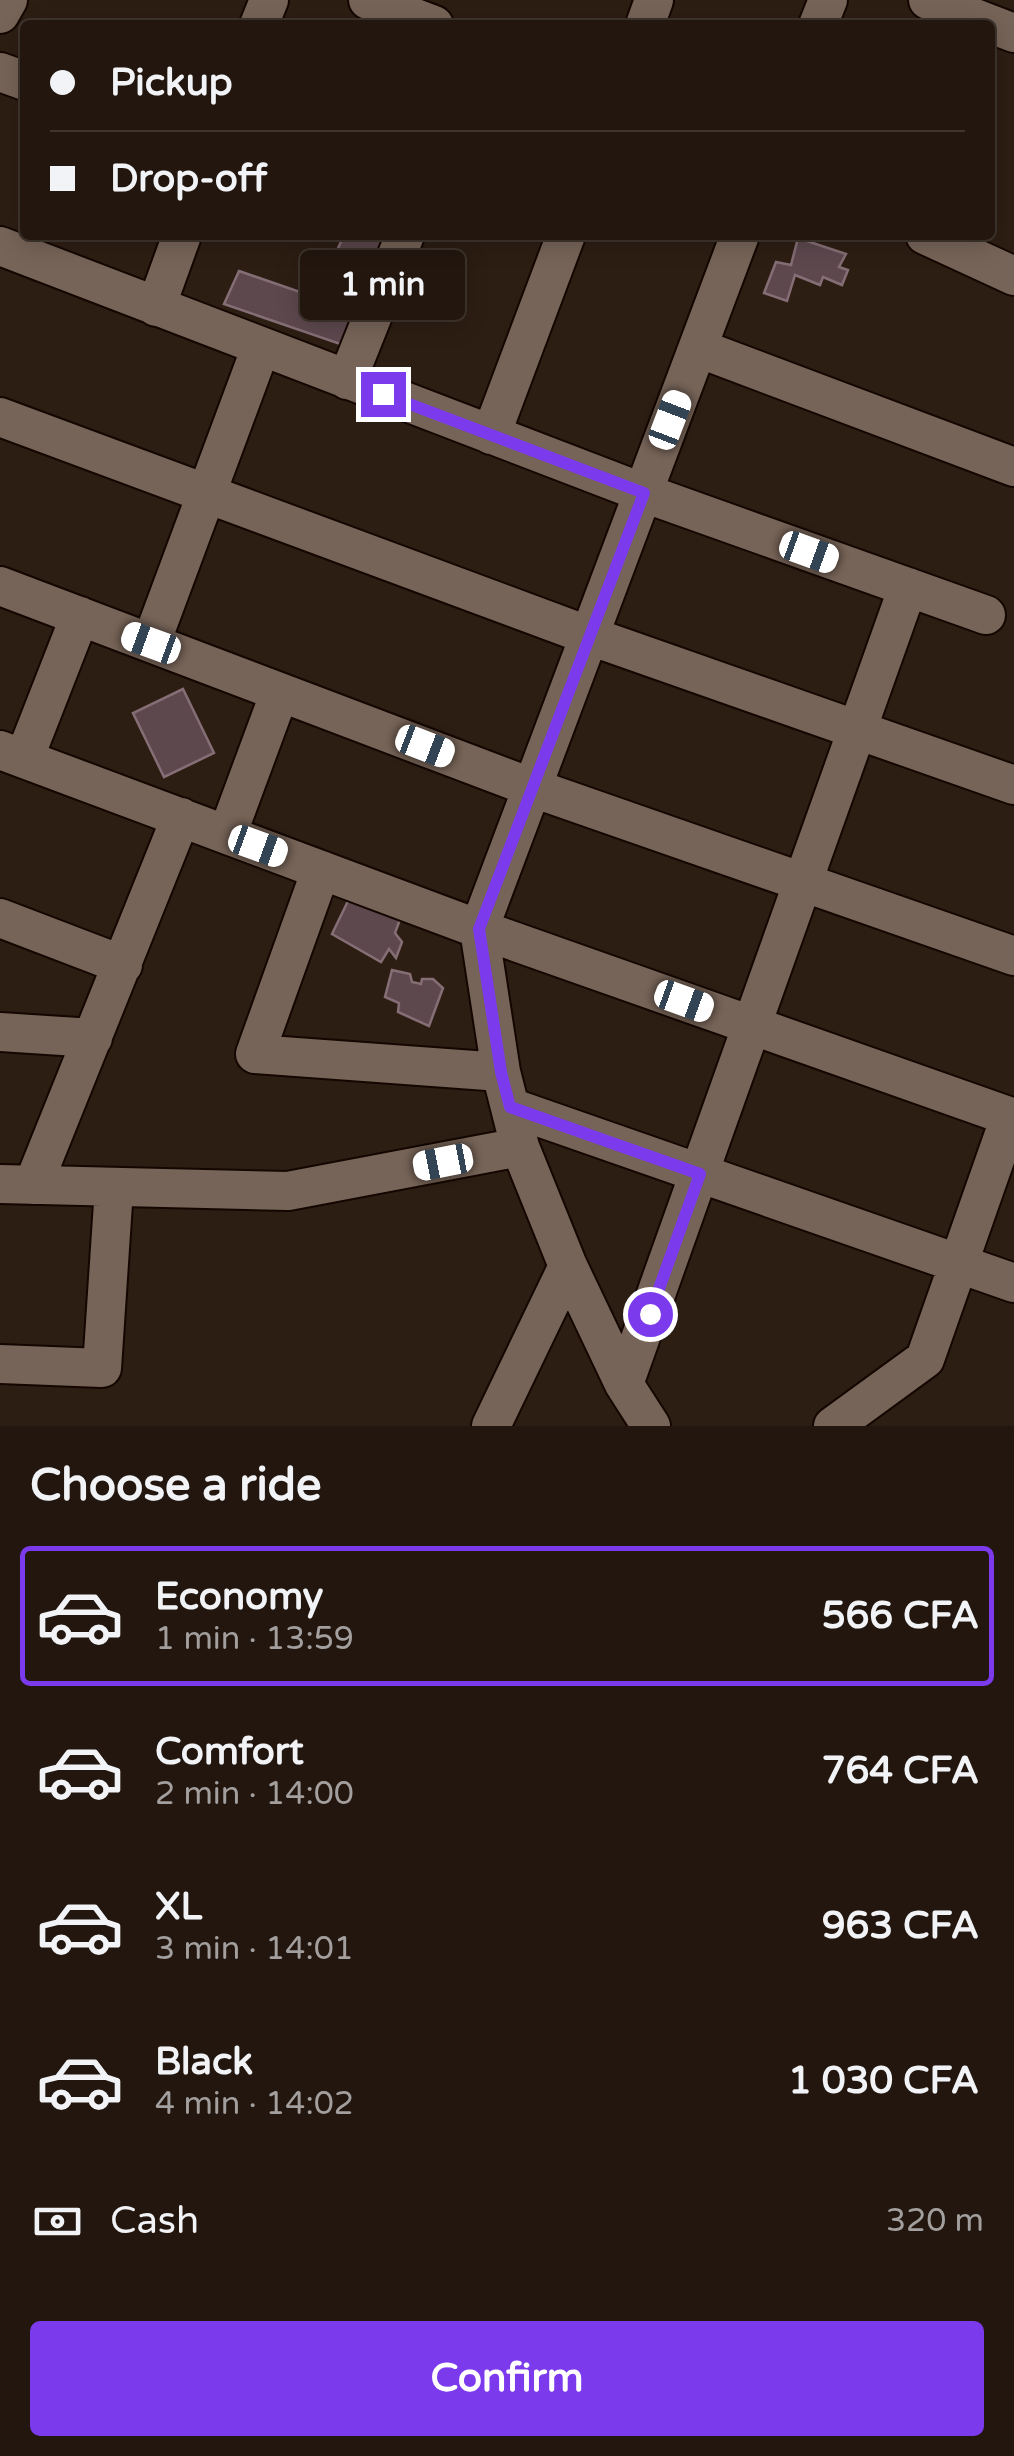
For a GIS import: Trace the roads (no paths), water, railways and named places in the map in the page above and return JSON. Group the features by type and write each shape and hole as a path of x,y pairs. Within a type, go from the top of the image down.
{"street":[{"path":"0,14 8,0"},
{"path":"368,0 421,20"},
{"path":"928,0 980,20"},
{"path":"156,307 180,240"},
{"path":"347,380 403,240"},
{"path":"491,435 564,240"},
{"path":"651,1426 624,1384 568,1266 520,1147 506,1090 479,929 738,240"},
{"path":"935,240 1014,276"},
{"path":"0,246 644,493 986,615"},
{"path":"151,643 261,347"},
{"path":"698,348 1014,467"},
{"path":"0,417 590,636 1014,785"},
{"path":"0,586 533,788 1014,956"},
{"path":"624,1384 908,587"},
{"path":"80,616 12,754 479,929 1012,1118 925,1358 834,1426"},
{"path":"227,835 280,692"},
{"path":"181,817 93,1038 17,1184 288,1191 520,1147"},
{"path":"321,870 255,1054 506,1090 700,1174 1014,1284"},
{"path":"0,918 123,965"},
{"path":"0,1032 93,1038"},
{"path":"0,1364 102,1368 114,1188"},
{"path":"491,1426 568,1266"}]}
